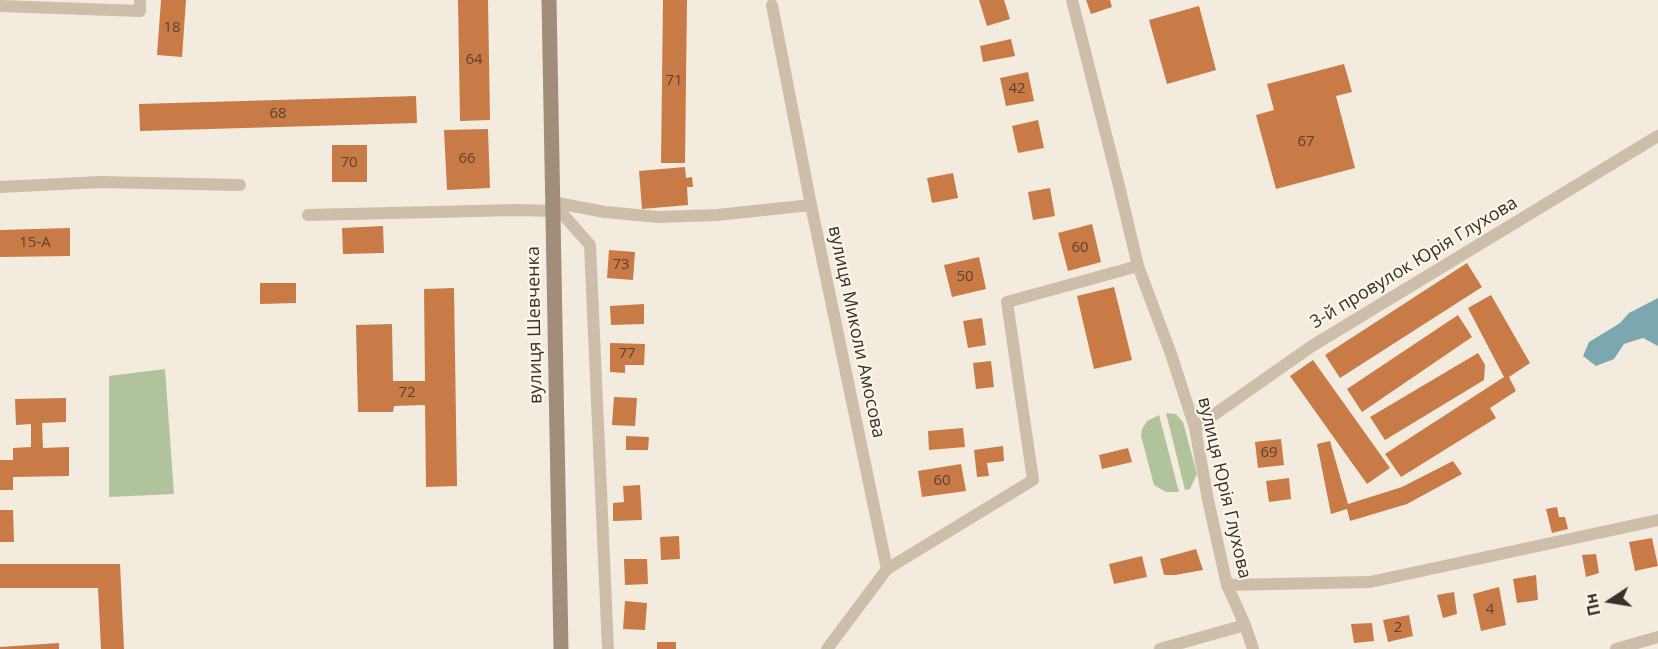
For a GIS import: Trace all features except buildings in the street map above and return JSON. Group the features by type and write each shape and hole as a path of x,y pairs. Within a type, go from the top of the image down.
{"main road":[{"name":"вулиця Шевченка","path":"549,0 561,649"}],"street":[{"path":"0,6 140,11 140,0"},
{"name":"вулиця Юрія Глухова","path":"1072,0 1138,267 1171,354 1195,429 1227,585 1253,649"},
{"name":"вулиця Миколи Амосова","path":"772,5 887,569"},
{"name":"3-й провулок Юрія Глухова","path":"1195,429 1312,346 1658,136"},
{"path":"0,187 101,182 240,185"},
{"path":"308,215 485,211 552,206 668,217 717,215 811,205"},
{"path":"552,206 590,244 608,649"},
{"path":"827,649 887,569 1033,480 1007,302 1138,267"},
{"path":"1227,585 1370,582 1657,523"},
{"path":"1160,649 1245,625"},
{"path":"1616,649 1658,637"}],"green space":[{"path":"165,369 174,494 109,497 109,376"},
{"path":"1166,413 1176,414 1183,422 1197,474 1190,489 1185,490"},
{"path":"1159,415 1179,492 1166,492 1154,485 1141,436 1147,421"}],"water":[{"path":"1658,298 1658,346 1643,338 1624,344 1614,359 1596,366 1583,356 1589,342 1620,323 1629,313"}]}
